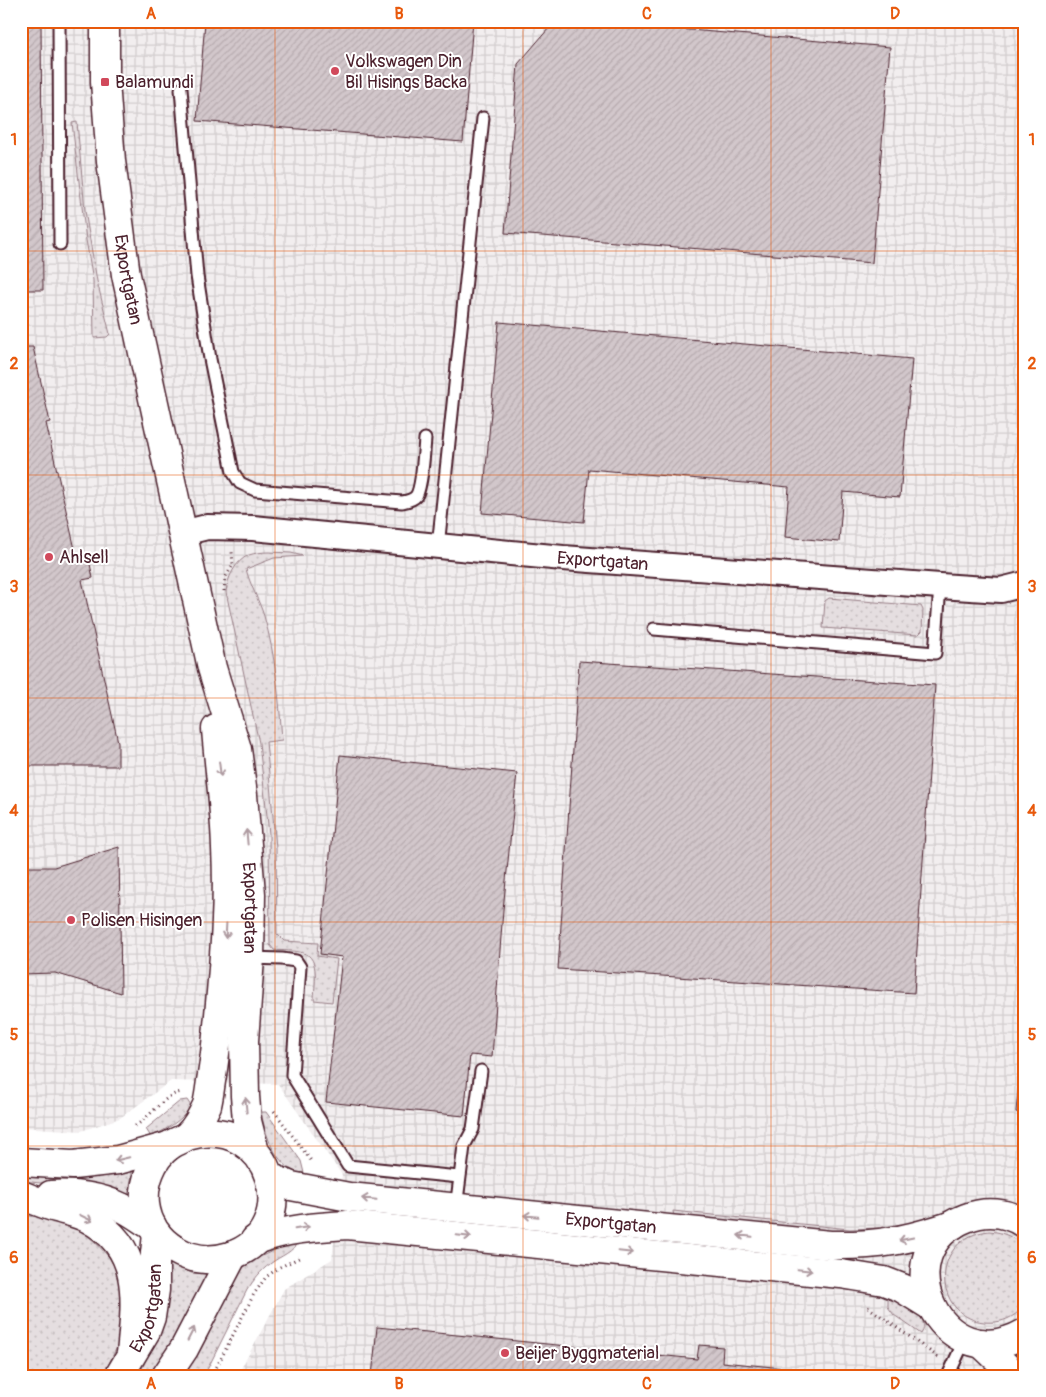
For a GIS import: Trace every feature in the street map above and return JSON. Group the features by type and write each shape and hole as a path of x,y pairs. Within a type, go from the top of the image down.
{"main road":[{"name":"Exportgatan","path":"105,21 105,82 111,161 126,275 212,668 236,748 243,795 251,894 250,958 244,1042 245,1096 247,1121 255,1152"},
{"name":"Exportgatan","path":"212,668 226,849 226,927 215,1057 207,1104 203,1114 154,1163 146,1183 145,1205 155,1230 169,1246 192,1258 208,1260 233,1255 255,1240 278,1232 312,1227 347,1225 841,1274 884,1281 902,1288 931,1306"},
{"name":"Exportgatan","path":"178,1141 205,1132 224,1134 241,1141 255,1152 264,1164 270,1177 273,1193 271,1210 265,1226 255,1240"},
{"path":"21,1162 73,1165 118,1160 178,1141"},
{"name":"Exportgatan","path":"270,1177 291,1186 349,1197 830,1245 861,1246 914,1238 953,1225 971,1216 991,1213 1011,1217 1025,1224"},
{"path":"23,1196 63,1194 107,1201 121,1207 155,1230"},
{"path":"23,1196 89,1219 109,1233 127,1255 135,1296 135,1318 125,1365"},
{"name":"Exportgatan","path":"953,1225 934,1244 927,1261 924,1279 931,1306 945,1326 973,1341 1016,1376"},
{"name":"Exportgatan","path":"125,1365 146,1331 151,1317 154,1290 155,1230"},
{"name":"Exportgatan","path":"166,1376 184,1349 233,1255"},
{"path":"973,1341 999,1343 1025,1333"}],"street":[{"name":"Exportgatan","path":"183,532 207,527 253,528 563,558 940,586 1001,590 1025,584"}],"lane":[{"path":"59,21 60,244"},
{"path":"181,89 197,276 222,423 233,472 240,483 255,490 402,502 415,498 421,486 425,439"},
{"path":"438,547 483,118"},
{"path":"654,629 935,653 940,586"},
{"path":"250,958 296,961 300,967 292,1075 348,1166 459,1177"},
{"path":"456,1208 464,1146 474,1129 481,1071"},
{"path":"948,1376 973,1341"}],"path":[{"path":"212,1376 254,1294 266,1277 280,1267 301,1257"}],"shaded area":[{"path":"21,21 1025,21 1025,1376 237,1376 284,1289 332,1259 342,1175 278,1084 171,1081 120,1118 81,1131 21,1127"},
{"path":"77,122 85,211 97,281 110,334 107,337 94,338 93,280 86,240 72,123"},
{"path":"269,552 291,553 303,556 274,558 246,569 268,631 280,709 282,740 266,742 276,848 277,934 284,941 318,943 317,956 337,959 332,1002 314,1000 315,973 309,956 296,951 274,950 270,945 269,834 259,743 226,592 230,576 240,561 249,555"},
{"path":"829,598 921,606 923,610 922,631 918,635 823,628 825,601"},
{"path":"187,1100 191,1106 183,1116 151,1137 146,1129 180,1101"},
{"path":"261,1112 266,1112 301,1161 305,1177 287,1166 274,1151 266,1133"},
{"path":"21,1171 116,1174 132,1172 132,1174 128,1197 80,1187 21,1181"},
{"path":"673,1211 850,1229 879,1228 879,1232 868,1235 674,1219"},
{"path":"21,1215 50,1218 75,1226 94,1241 110,1258 121,1280 123,1327 117,1347 103,1376 21,1376"},
{"path":"989,1231 1008,1236 1025,1249 1025,1305 1012,1316 995,1322 975,1320 959,1311 949,1298 945,1281 946,1264 954,1249 968,1237"},
{"path":"299,1239 291,1251 263,1270 247,1290 204,1376 180,1376 238,1272 253,1260"},
{"path":"171,1264 192,1273 209,1274 157,1376 138,1376 145,1363 160,1322 166,1294 169,1265"},
{"path":"888,1293 919,1315 924,1327 921,1334 894,1315 888,1307"}],"building":[{"path":"21,21 41,21 43,290 21,290"},
{"name":"Volkswagen Din Bil Hisings Backa","path":"205,21 473,21 463,142 197,121"},
{"path":"555,21 584,21 890,47 872,263 505,233 518,64"},
{"path":"499,322 912,359 900,497 843,492 839,542 785,537 789,487 589,469 584,522 482,513"},
{"name":"Ahlsell","path":"21,347 33,347 50,422 46,423 77,558 88,555 93,578 82,580 118,742 118,766 21,766"},
{"path":"579,661 935,685 914,993 558,969"},
{"path":"340,755 517,773 503,910 492,1057 470,1055 464,1116 326,1102 342,957 320,954"},
{"name":"Polisen Hisingen","path":"119,847 121,993 55,973 21,974 21,867 54,867"},
{"path":"1021,1058 1025,1059 1025,1115 1016,1112"},
{"name":"Beijer Byggmaterial","path":"377,1327 697,1359 699,1345 723,1347 722,1362 814,1371 813,1376 372,1376"}],"place":[{"name":"Volkswagen Din Bil Hisings Backa","path":"335,71"},
{"name":"Balamundi","path":"105,82"},
{"name":"Ahlsell","path":"49,557"},
{"name":"Polisen Hisingen","path":"71,920"},
{"name":"Beijer Byggmaterial","path":"505,1353"}]}
